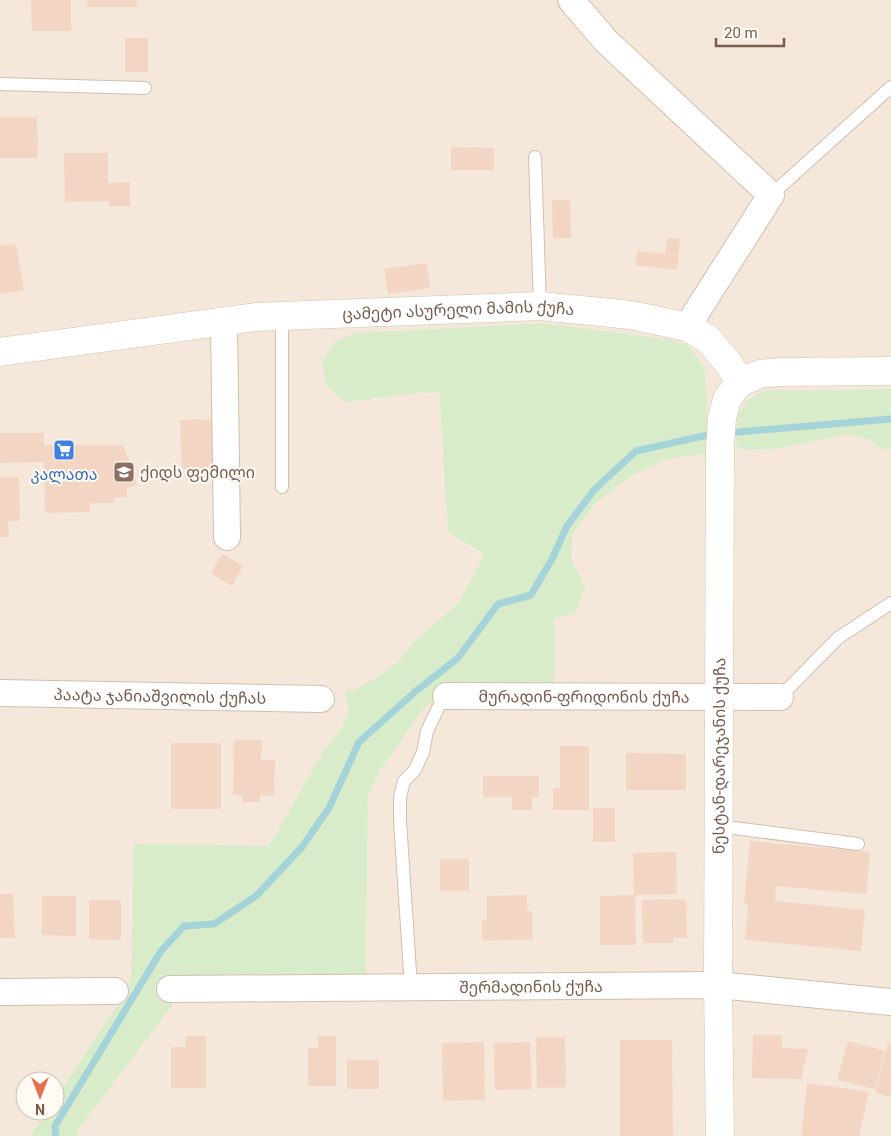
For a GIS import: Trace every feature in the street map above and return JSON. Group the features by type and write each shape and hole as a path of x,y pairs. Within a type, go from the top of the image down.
{"street":[{"path":"571,0 606,41 770,196 687,327"},
{"name":"ცამეტი ასურელი მამის ქუჩა","path":"0,352 255,317 540,306 631,315 687,327 708,339 728,363 740,382"},
{"path":"224,322 227,537"},
{"path":"740,382 760,374 781,372 891,371"},
{"name":"ნესტან-დარეჯანის ქუჩა","path":"720,1136 718,826 720,447 722,418 727,399 740,382"},
{"name":"პაატა ჯანიაშვილის ქუჩას","path":"0,693 321,700"},
{"name":"მურადინ-ფრიდონის ქუჩა","path":"446,696 780,697"},
{"name":"შერმადინის ქუჩა","path":"170,989 718,985 891,1002"},
{"path":"0,992 115,990"}],"lane":[{"path":"0,84 145,88"},
{"path":"770,196 891,87"},
{"path":"535,157 540,306"},
{"path":"282,316 282,487"},
{"path":"780,697 838,638 891,603"},
{"path":"411,987 400,797 404,781 415,770 427,731 446,696"},
{"path":"718,826 858,844"}],"shaded area":[{"path":"0,0 891,0 891,389 765,390 774,449 848,434 870,440 882,450 891,449 891,1136 78,1136 77,1131 172,1006 176,977 366,977 368,795 383,766 418,715 448,686 554,618 585,586 571,559 573,533 595,504 631,476 667,459 707,453 705,369 668,339 543,323 355,333 335,341 373,400 414,392 439,392 448,532 483,555 481,561 458,603 412,644 399,661 356,689 345,692 349,712 339,732 324,750 269,846 134,844 131,977 117,1006 65,1084 65,1071 15,1071 15,1121 40,1121 30,1136 0,1136"}],"green space":[{"path":"543,323 668,339 689,346 705,369 708,453 667,459 631,476 595,504 573,533 571,559 585,586 576,613 554,619 554,686 448,686 418,715 383,766 368,795 366,977 175,983 172,1006 77,1131 78,1136 30,1136 40,1121 65,1121 65,1084 117,1006 131,977 134,844 269,846 324,750 339,732 349,712 345,692 356,689 399,661 412,644 458,603 481,561 483,554 448,532 439,392 343,402 326,385 322,363 335,341 355,333"},
{"path":"891,389 891,449 882,450 870,440 848,434 774,449 744,450 736,445 737,416 747,401 765,390"}],"building":[{"path":"31,0 71,0 71,31 32,31"},
{"path":"87,0 137,0 137,7 87,7"},
{"path":"125,38 148,38 148,72 125,72"},
{"path":"0,117 37,117 38,158 0,158"},
{"path":"451,147 494,148 494,170 451,170"},
{"path":"64,153 108,153 108,183 130,182 130,206 109,206 109,201 65,202"},
{"path":"552,200 570,200 571,238 553,238"},
{"path":"667,238 680,239 677,270 635,265 637,251 665,254"},
{"path":"16,244 24,290 0,294 0,246"},
{"path":"427,263 430,288 388,294 384,269"},
{"path":"216,419 218,468 182,469 180,420"},
{"path":"0,433 44,433 44,445 123,445 137,485 127,488 127,497 114,498 114,503 90,503 90,512 45,513 44,462 0,463"},
{"path":"0,477 19,477 20,521 8,521 9,537 0,537"},
{"path":"222,554 243,566 232,586 211,573"},
{"path":"234,739 262,740 261,760 275,760 274,796 260,795 260,802 242,802 242,795 233,795"},
{"path":"171,743 221,743 221,809 171,809"},
{"path":"560,746 589,746 589,810 553,810 553,788 560,788"},
{"path":"626,753 686,754 686,790 626,790"},
{"path":"483,776 539,776 539,797 532,797 532,810 512,810 512,797 483,797"},
{"path":"593,808 615,808 615,842 593,842"},
{"path":"750,841 870,852 866,894 776,886 775,901 865,910 861,951 745,940 748,905 744,904"},
{"path":"676,852 677,894 634,895 633,853"},
{"path":"440,859 469,859 469,891 440,891"},
{"path":"0,894 13,894 15,938 0,938"},
{"path":"527,895 527,911 532,911 533,939 482,941 482,920 487,920 487,896"},
{"path":"635,895 636,945 600,945 600,896"},
{"path":"42,896 76,896 76,936 42,935"},
{"path":"686,899 687,938 673,938 673,943 643,943 642,900"},
{"path":"89,900 121,900 121,940 89,939"},
{"path":"753,1035 782,1035 782,1048 808,1049 801,1079 752,1078"},
{"path":"186,1036 206,1036 206,1088 171,1088 171,1047 186,1047"},
{"path":"318,1036 336,1036 336,1086 308,1086 308,1048 318,1048"},
{"path":"536,1037 565,1037 566,1087 537,1088"},
{"path":"620,1040 672,1040 673,1136 620,1136"},
{"path":"848,1041 885,1051 875,1089 837,1080"},
{"path":"484,1042 485,1100 443,1101 442,1043"},
{"path":"530,1042 532,1089 495,1090 494,1043"},
{"path":"888,1043 891,1044 891,1097 875,1093"},
{"path":"347,1060 379,1060 379,1089 347,1089"},
{"path":"807,1083 869,1092 859,1136 801,1136"}],"waterway":[{"path":"727,433 891,419"},
{"path":"56,1136 55,1126 161,951 184,926 214,924 256,896 302,847 329,808 359,742 416,691 458,658 498,604 531,595 552,559 567,526 594,490 636,451 716,434"}],"place":[{"name":"კალათა","path":"64,450"},
{"name":"ქიდს ფემილი","path":"124,472"}]}
